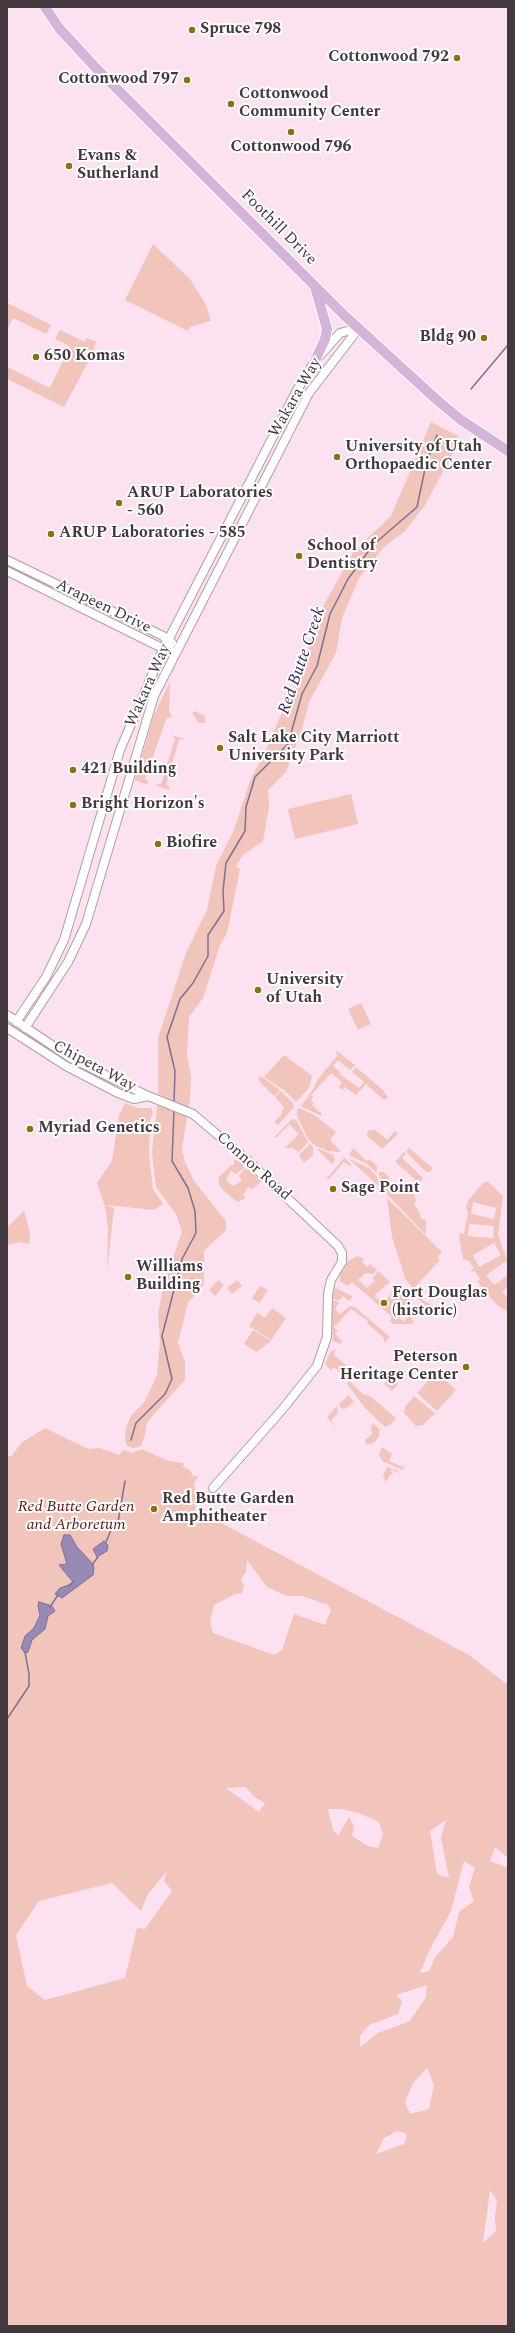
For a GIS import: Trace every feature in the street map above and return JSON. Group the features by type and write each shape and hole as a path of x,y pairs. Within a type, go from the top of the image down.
{"main road":[{"name":"Foothill Drive","path":"45,7 59,28 95,67 314,286 436,400 495,444 508,451"},
{"path":"314,286 326,330 325,339 315,361"},
{"path":"495,444 508,459"}],"street":[{"name":"Wakara Way","path":"16,1022 46,977 64,940 120,750 164,649 170,640 289,405 315,361 340,333 358,328"},
{"name":"Wakara Way","path":"25,1028 68,962 83,931 154,696 309,393 358,328"},
{"name":"Arapeen Drive","path":"7,560 170,640 177,649"},
{"name":"Arapeen Drive","path":"7,571 164,649 177,649"},
{"name":"Chipeta Way","path":"7,1015 71,1058 148,1096"},
{"name":"Chipeta Way","path":"7,1028 66,1066 118,1093 134,1098 148,1096"},
{"name":"Connor Road","path":"148,1096 193,1114 246,1159 338,1246 343,1257 331,1280 328,1294 327,1337 317,1366 281,1411 213,1488"}],"green space":[{"path":"153,244 190,279 206,305 211,321 190,327 188,331 125,300"},
{"path":"7,303 51,325 46,334 13,318 7,330"},
{"path":"60,330 85,342 87,338 96,342 92,355 64,407 7,379 7,367 50,388 70,346 55,339"},
{"path":"431,422 458,436 453,453 425,505 405,531 383,548 359,578 342,618 336,653 309,702 302,729 286,772 268,790 269,807 263,841 243,855 236,866 240,869 227,933 220,945 203,998 189,1017 187,1056 191,1077 190,1099 182,1149 185,1162 194,1181 226,1221 226,1230 204,1251 204,1284 188,1303 178,1343 185,1362 185,1380 147,1422 145,1435 141,1446 134,1448 127,1446 125,1440 126,1428 131,1416 145,1401 157,1375 160,1342 158,1314 164,1283 182,1232 176,1214 156,1187 152,1152 158,1099 158,1038 186,953 207,910 216,866 233,832 251,778 264,755 278,721 297,683 308,652 312,626 354,551 391,516"},
{"path":"170,682 169,710 172,718 167,717 145,779 149,783 145,784 135,780 154,715"},
{"path":"194,711 205,716 205,723 199,723 192,713"},
{"path":"171,735 185,739 179,740 166,785 170,787 168,790 155,785 161,784 175,739"},
{"path":"351,794 358,824 295,839 288,809"},
{"path":"361,1003 371,1024 358,1030 348,1009"},
{"path":"337,1051 355,1065 350,1070 338,1060 333,1066 341,1073 339,1074 359,1088 364,1082 352,1072 356,1067 383,1090 388,1098 384,1100 366,1084 356,1095 345,1087 342,1090 339,1087 342,1082 331,1073 311,1095 313,1097 311,1101 314,1103 312,1105 322,1114 321,1116 301,1106 314,1088 318,1079 338,1055 336,1053"},
{"path":"284,1055 312,1076 309,1088 296,1102 285,1091 264,1077"},
{"path":"71,1062 114,1084 114,1085 71,1065"},
{"path":"261,1076 280,1090 274,1096 258,1079"},
{"path":"281,1091 292,1102 294,1107 278,1125 274,1122 281,1115 284,1107 275,1097"},
{"path":"125,1103 138,1108 151,1108 153,1113 150,1120 149,1154 153,1189 163,1204 154,1210 106,1205 114,1208 107,1271 108,1229 105,1206 97,1183 112,1161 119,1115"},
{"path":"299,1108 316,1116 336,1132 330,1140 341,1152 328,1151 316,1146 308,1139 297,1116 297,1109"},
{"path":"292,1119 296,1120 308,1142 299,1152 293,1148 285,1148 299,1134 289,1124 277,1137 274,1137"},
{"path":"370,1129 373,1131 374,1129 387,1140 395,1131 398,1134 382,1149 366,1135"},
{"path":"310,1144 313,1147 313,1155 304,1163 299,1155"},
{"path":"316,1148 333,1155 335,1160 332,1164"},
{"path":"353,1148 367,1161 369,1159 377,1166 376,1172 367,1164 349,1155"},
{"path":"409,1148 433,1168 429,1172 425,1171 406,1152"},
{"path":"404,1152 406,1154 402,1158 423,1178 414,1192 416,1201 414,1204 419,1211 421,1219 426,1220 426,1235 384,1191 390,1182 405,1194 415,1184 415,1179 395,1162"},
{"path":"344,1158 351,1164 350,1166 344,1162 329,1179 326,1179"},
{"path":"348,1158 370,1169 378,1178 383,1190"},
{"path":"234,1160 238,1160 243,1164 244,1168 236,1174 231,1171 229,1174 226,1180 233,1186 242,1181 239,1176 246,1167 262,1181 252,1189 248,1187 243,1195 246,1198 237,1202 220,1187 219,1183 219,1177 231,1165 234,1165"},
{"path":"384,1172 390,1178 384,1185 378,1173"},
{"path":"488,1182 503,1196 498,1235 508,1263 506,1261 486,1275 494,1285 508,1275 508,1286 502,1292 508,1298 507,1311 498,1306 487,1294 477,1281 480,1279 475,1271 470,1272 474,1268 469,1261 463,1259 461,1249 459,1233 464,1234 468,1213 466,1207 468,1201 483,1183","holes":["473,1202 496,1208 494,1219 471,1214","469,1224 494,1226 493,1238 468,1236","494,1243 501,1255 479,1267 473,1255"]},
{"path":"387,1198 442,1252 437,1258 440,1260 416,1286 416,1290 424,1301 435,1307 431,1311 413,1295 414,1290 405,1278 392,1237"},
{"path":"24,1211 30,1233 29,1244 20,1242 7,1245 7,1227"},
{"path":"357,1256 364,1259 362,1262 367,1267 370,1264 377,1270 373,1274 365,1273 358,1280 367,1288 375,1281 373,1278 378,1271 390,1282 374,1296 383,1304 396,1287 410,1300 395,1314 404,1322 417,1305 422,1310 422,1314 417,1312 411,1318 414,1322 412,1324 393,1324 390,1321 392,1317 352,1282 347,1286 340,1281 340,1275 348,1261"},
{"path":"218,1280 224,1285 215,1296 209,1290"},
{"path":"237,1280 242,1286 232,1294 227,1288"},
{"path":"260,1286 268,1290 259,1303 252,1298"},
{"path":"336,1288 353,1297 349,1301 343,1296 340,1300 332,1299 333,1290"},
{"path":"331,1300 339,1302 335,1310 340,1314 350,1306 355,1307 390,1337 384,1343 384,1338 367,1323 368,1321 351,1309 334,1327 338,1331 335,1334 342,1341 340,1344 333,1341"},
{"path":"272,1308 286,1318 271,1340 249,1326 257,1313 265,1318"},
{"path":"253,1330 271,1341 257,1352 244,1344"},
{"path":"336,1350 334,1355 356,1374 349,1373 347,1378 334,1367 331,1370 325,1364 331,1351"},
{"path":"386,1371 397,1381 396,1382 398,1384 392,1391 385,1385 386,1378 384,1373"},
{"path":"436,1372 456,1390 437,1411 417,1393"},
{"path":"349,1381 363,1394 370,1396 396,1418 390,1425 385,1427 366,1409 347,1384"},
{"path":"349,1395 354,1402 345,1409 341,1408 339,1404"},
{"path":"414,1396 435,1413 423,1425 416,1426 404,1413 405,1407"},
{"path":"337,1406 338,1413 331,1420 337,1429 327,1417"},
{"path":"373,1423 380,1430 379,1436 375,1442 367,1445 365,1440 372,1434 371,1427"},
{"name":"Red Butte Garden and Arboretum","path":"45,1428 88,1449 100,1448 119,1455 123,1450 132,1453 142,1449 168,1461 184,1463 183,1467 190,1470 193,1476 198,1476 194,1483 197,1500 193,1517 205,1511 210,1517 469,1655 508,1685 508,1858 495,1847 490,1861 508,1868 508,2326 7,2326 7,1456 12,1456 21,1443","holes":["247,1560 267,1587 287,1596 302,1596 328,1605 331,1610 325,1625 294,1614 282,1650 274,1655 213,1633 210,1621 214,1605 235,1594 242,1593 244,1586 241,1579 246,1572","245,1787 256,1798 265,1803 259,1812 226,1788","328,1809 341,1809 359,1813 379,1822 383,1835 378,1848 368,1846 352,1836 354,1826 349,1817 338,1836 333,1830","446,1820 441,1837 449,1878 437,1874 430,1831","464,1861 475,1868 469,1887 474,1901 459,1912 453,1937 436,1956 429,1971 420,1973 429,1951 451,1911","167,1871 164,1881 172,1891 145,1929 137,1928 125,1978 45,2000 27,1986 16,1935 39,1901 112,1883 141,1911 148,1894","427,1985 426,1997 410,2021 378,2033 360,2047 360,2036 369,2025 398,2014 402,2001 396,1995","427,2068 434,2085 429,2109 410,2114 405,2102 413,2083","398,2131 407,2134 404,2144 376,2154 384,2138","490,2190 497,2201 495,2217 496,2231 483,2243"]},
{"path":"382,1447 392,1454 389,1461 403,1467 406,1463 403,1470 382,1461 379,1454"},
{"path":"387,1467 394,1469 390,1471 393,1473 386,1482 383,1476"}],"shaded area":[{"path":"64,1535 70,1535 77,1547 93,1564 94,1568 93,1575 62,1598 55,1594 60,1588 72,1584 73,1582 59,1565 67,1564 61,1544"},
{"path":"104,1541 108,1545 107,1551 97,1557 93,1549"},
{"path":"39,1602 52,1606 55,1611 48,1616 45,1629 32,1640 28,1652 25,1653 21,1648 25,1636 34,1628 40,1615 38,1606"}],"waterway":[{"name":"Red Butte Creek","path":"471,389 508,345"},
{"name":"Red Butte Creek","path":"174,1104 175,1071 167,1037 180,999 193,983 208,956 208,935 224,911 223,891 226,863 245,831 246,807 255,777 288,744 302,694 317,666 330,614 348,579 373,545 417,507 426,464 437,435"},
{"name":"Red Butte Creek","path":"131,1440 136,1423 165,1394 172,1379 162,1336 182,1259 196,1233 195,1211 188,1188 172,1161 174,1110"},
{"name":"Red Butte Creek","path":"106,1542 111,1530 118,1522 125,1481"},
{"name":"Red Butte Creek","path":"92,1565 98,1557"},
{"path":"68,1586 74,1581"},
{"path":"50,1607 58,1595"},
{"name":"Red Butte Creek","path":"7,1719 29,1686 29,1674 25,1652"}],"place":[{"name":"Spruce 798","path":"192,30"},
{"name":"Cottonwood 792","path":"457,58"},
{"name":"Cottonwood 797","path":"187,80"},
{"name":"Cottonwood Community Center","path":"231,104"},
{"name":"Cottonwood 796","path":"291,132"},
{"name":"Evans & Sutherland","path":"69,166"},
{"name":"Bldg 90","path":"484,338"},
{"name":"650 Komas","path":"36,357"},
{"name":"University of Utah Orthopaedic Center","path":"337,457"},
{"name":"ARUP Laboratories - 560","path":"119,503"},
{"name":"ARUP Laboratories - 585","path":"51,534"},
{"name":"School of Dentistry","path":"299,556"},
{"name":"Salt Lake City Marriott University Park","path":"220,748"},
{"name":"421 Building","path":"73,770"},
{"name":"Bright Horizon's","path":"73,805"},
{"name":"Biofire","path":"158,844"},
{"name":"University of Utah","path":"258,990"},
{"name":"Myriad Genetics","path":"30,1129"},
{"name":"Sage Point","path":"333,1189"},
{"name":"Williams Building","path":"128,1277"},
{"name":"Fort Douglas (historic)","path":"384,1303"},
{"name":"Peterson Heritage Center","path":"466,1367"},
{"name":"Red Butte Garden Amphitheater","path":"154,1509"}]}
